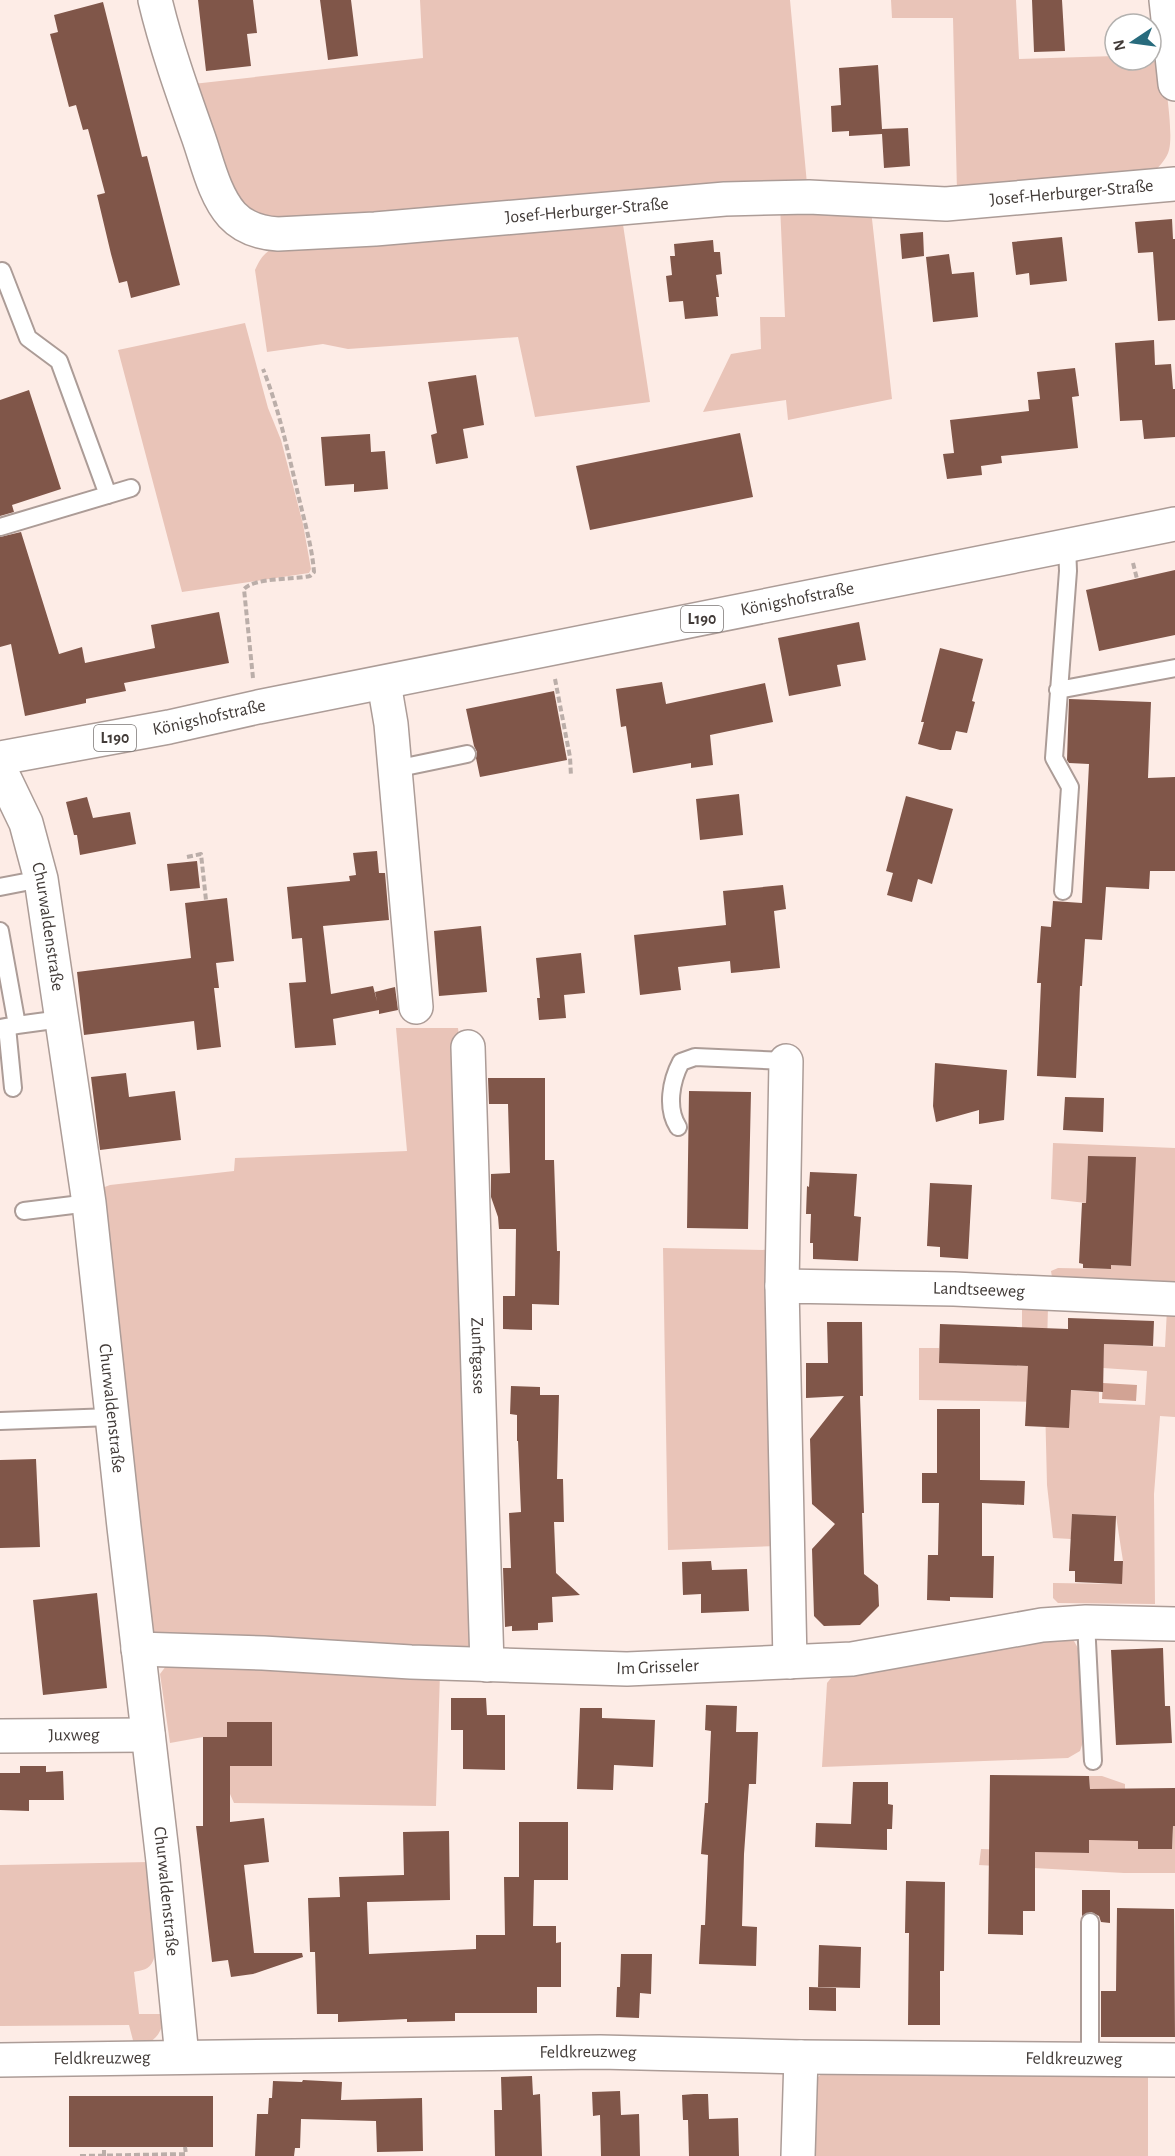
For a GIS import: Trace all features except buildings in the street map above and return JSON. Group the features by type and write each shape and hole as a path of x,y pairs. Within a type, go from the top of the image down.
{"street":[{"name":"Josef-Herburger-Straße","path":"155,0 163,36 219,192 233,217 262,233 375,229 621,206 725,199 809,197 946,204 1175,183"},
{"path":"1167,0 1175,84"},
{"name":"Königshofstraße","path":"0,758 146,732 384,682 1175,524"},
{"path":"384,682 391,724 416,1006"},
{"name":"Churwaldenstraße","path":"0,769 26,823 48,894 61,1019 89,1203 163,1861 182,2057"},
{"name":"Zunftgasse","path":"468,1047 488,1665"},
{"path":"786,1061 782,1286 790,1662"},
{"name":"Landtseeweg","path":"782,1286 954,1289 1175,1299"},
{"name":"Im Grisseler","path":"138,1649 627,1669 852,1659 1042,1625 1086,1622 1175,1624"},
{"name":"Juxweg","path":"0,1736 148,1735"},
{"name":"Feldkreuzweg","path":"0,2060 600,2052 801,2057 1175,2060"},
{"path":"798,2156 801,2057"}],"lane":[{"path":"1,269 28,338 59,361 108,495"},
{"path":"0,527 131,488"},
{"path":"1063,891 1070,787 1054,758 1068,571 1067,545"},
{"path":"1058,690 1175,668"},
{"path":"395,769 467,754"},
{"path":"0,887 48,894"},
{"path":"0,931 13,1088"},
{"path":"8,1027 61,1019"},
{"path":"678,1127 673,1120 672,1088 681,1062 695,1058 786,1061"},
{"path":"24,1210 89,1203"},
{"path":"0,1421 112,1417"},
{"path":"1086,1622 1093,1761"},
{"path":"1090,1922 1090,2060"}],"path":[{"path":"253,682 244,589 264,581 310,576 314,572 284,436 263,369"},
{"path":"1132,559 1137,579"},
{"path":"554,672 570,757 571,776"},
{"path":"187,857 201,854 206,900"},
{"path":"104,2147 104,2156"},
{"path":"80,2156 186,2154 186,2147"}],"shaded area":[{"path":"420,0 790,0 807,184 374,218 266,218 251,210 236,196 193,84 423,58"},
{"path":"891,0 1016,0 1019,59 1103,56 1103,72 1163,72 1163,62 1170,130 1167,156 1156,170 957,192 953,18 892,18"},
{"path":"780,205 871,210 892,399 788,420 786,400 703,412 731,354 761,349 760,317 785,317"},
{"path":"622,218 650,402 535,417 518,337 348,349 323,344 267,352 255,270 263,256 276,247"},
{"path":"245,323 268,408 281,440 303,524 311,569 309,573 182,592 118,350"},
{"path":"396,1028 458,1028 474,1651 157,1636 153,1631 148,1613 102,1188 110,1185 234,1171 235,1158 407,1151"},
{"path":"1053,1143 1175,1148 1175,1286 1052,1277 1051,1271 1058,1268 1110,1269 1111,1265 1131,1266 1135,1160 1088,1156 1086,1203 1051,1199"},
{"path":"663,1248 770,1250 777,1546 668,1550"},
{"path":"1022,1306 1048,1307 1047,1345 1066,1390 1099,1392 1099,1403 1145,1405 1147,1371 1103,1368 1104,1344 1165,1347 1167,1309 1175,1309 1175,1417 1160,1416 1154,1494 1155,1604 1058,1603 1053,1598 1053,1583 1121,1584 1123,1561 1116,1516 1072,1514 1071,1539 1053,1538 1047,1485 1045,1402 919,1400 919,1348 939,1348 939,1363 1028,1366 1022,1327"},
{"path":"1103,1383 1137,1385 1136,1401 1102,1399"},
{"path":"1063,1634 1074,1641 1080,1652 1084,1739 1080,1751 1068,1758 822,1767 827,1683 835,1673"},
{"path":"166,1666 440,1672 436,1806 234,1803 230,1794 230,1766 272,1766 272,1722 228,1722 227,1737 203,1737 170,1743 160,1674"},
{"path":"1089,1776 1102,1776 1125,1784 1125,1830 1138,1830 1139,1849 1172,1849 1173,1826 1175,1826 1175,1873 1124,1873 979,1865 981,1849 1089,1853 1089,1840 1100,1789 1090,1789"},
{"path":"149,1862 156,1928 155,1952 149,1966 134,1972 139,2014 164,2014 162,2027 156,2037 135,2048 129,2025 0,2026 0,1865"},
{"path":"1148,2070 1148,2156 809,2156 812,2087 825,2071"}]}
